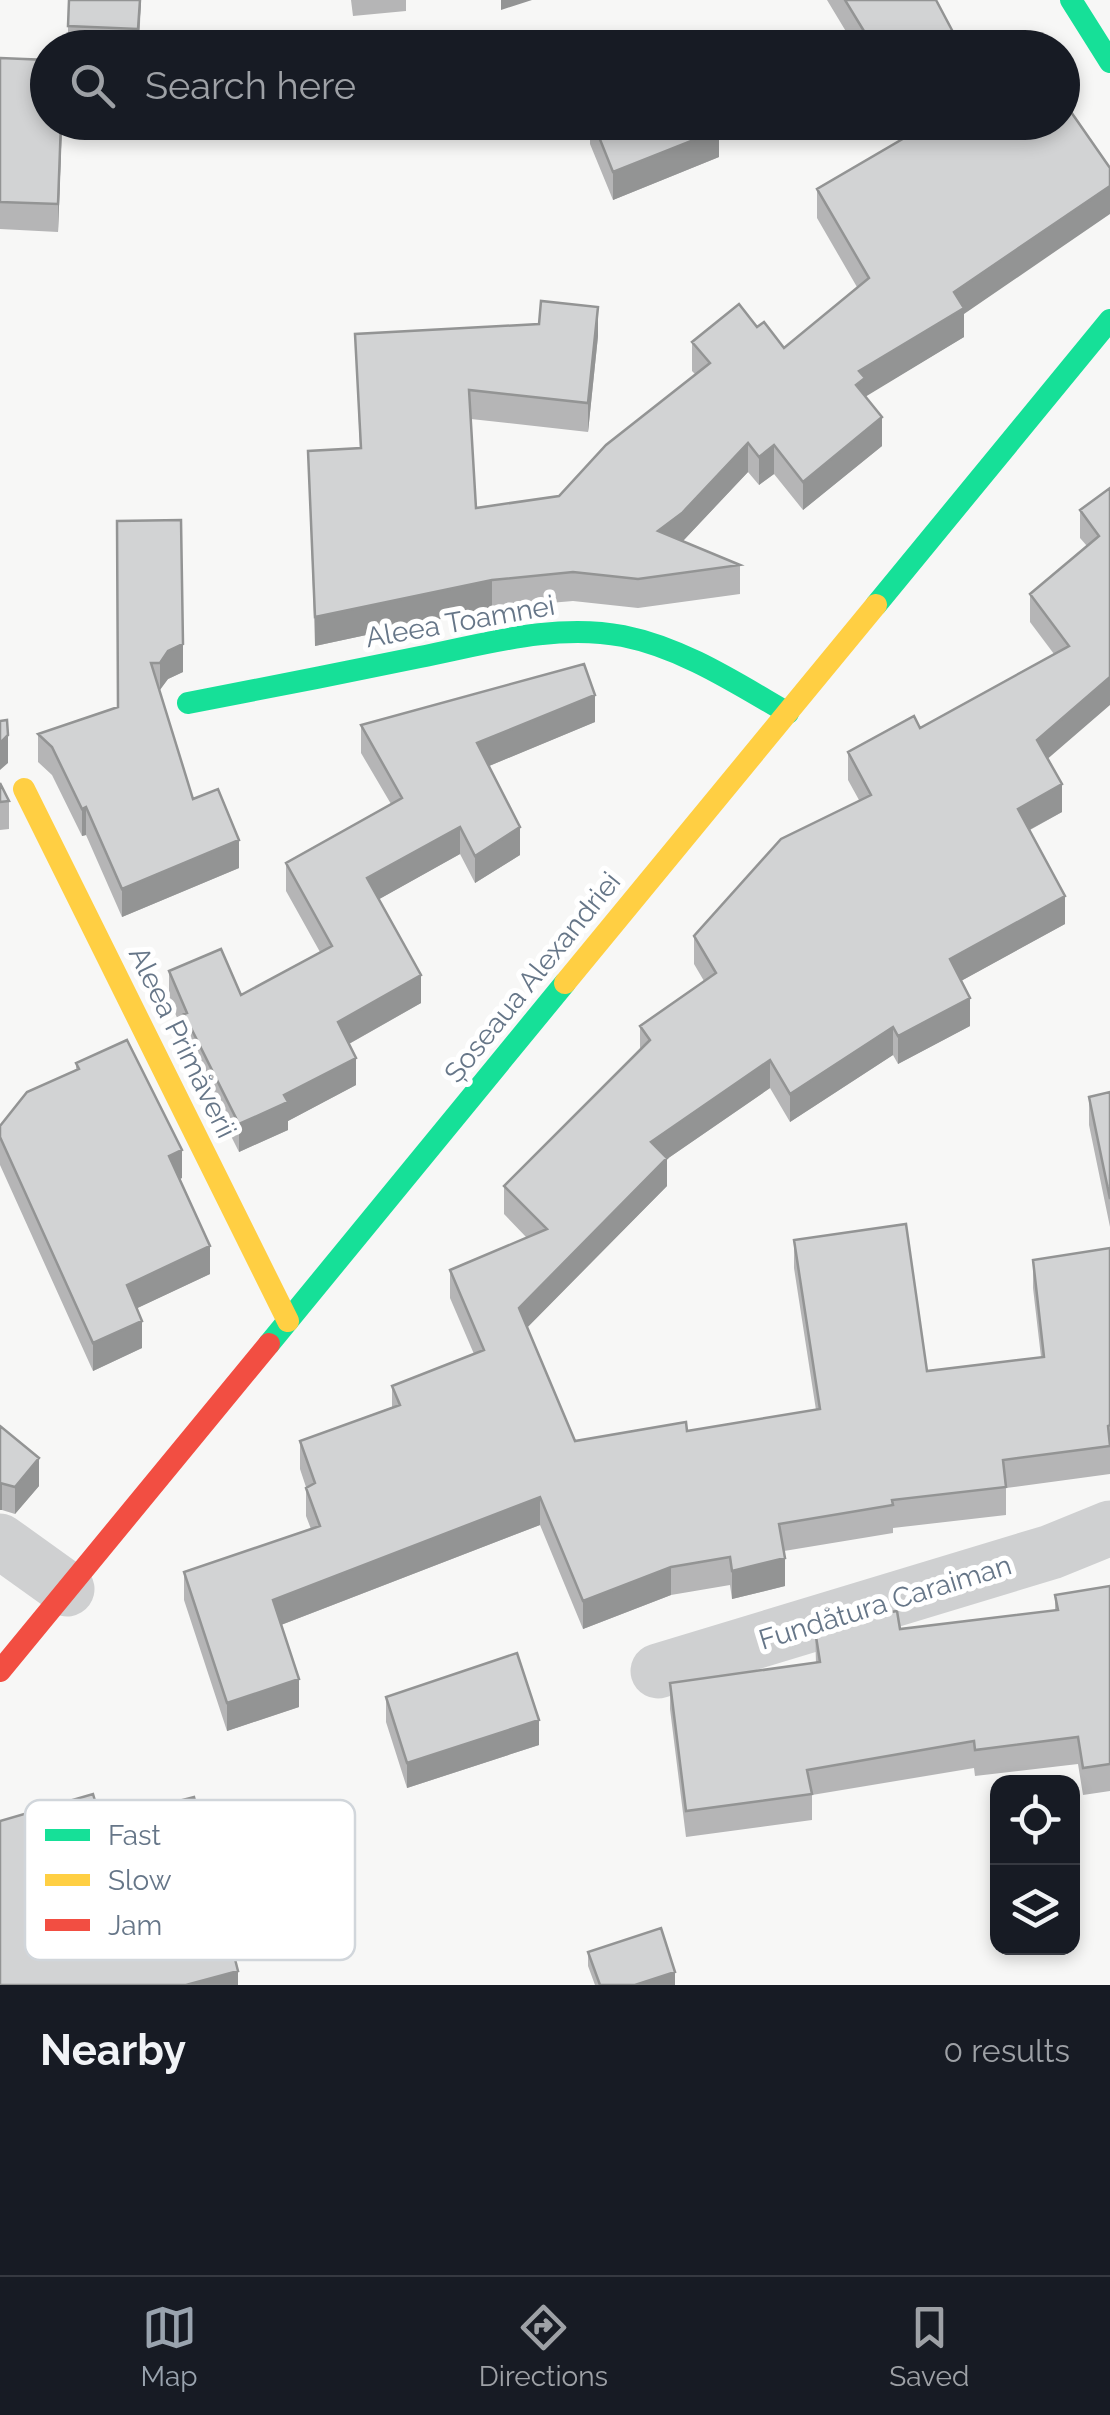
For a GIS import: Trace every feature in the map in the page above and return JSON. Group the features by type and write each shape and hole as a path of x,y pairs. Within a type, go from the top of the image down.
{"main road":[{"path":"1071,0 1110,62"},
{"name":"Șoseaua Alexandriei","path":"0,1671 1110,320"},
{"name":"Aleea Toamnei","path":"188,703 516,638 581,630 663,647 788,713"},
{"name":"Aleea Primăverii","path":"24,789 288,1320"}],"street":[{"name":"Fundătura Caraiman","path":"658,1671 1050,1552 1110,1528"},
{"path":"0,1541 67,1589"}],"building":[{"path":"69,0 140,0 138,29 68,26"},
{"path":"845,0 936,0 952,30 863,30"},
{"path":"0,58 30,59 30,140 60,140 58,204 0,202"},
{"path":"1080,125 1110,168 1110,186 954,292 964,308 859,371 865,378 856,385 882,417 803,482 774,445 759,457 748,443 682,513 658,531 740,565 638,579 573,572 492,580 315,617 308,451 361,448 355,334 539,324 541,301 598,307 588,403 469,390 476,508 559,496 606,445 710,363 692,342 739,304 757,327 764,322 784,348 869,278 817,189 901,140 1080,140"},
{"path":"600,140 694,140 613,172"},
{"path":"1110,488 1110,677 1037,740 1062,784 1018,809 1065,896 950,959 970,998 898,1036 893,1027 790,1094 770,1060 651,1142 667,1158 519,1308 575,1441 686,1422 687,1431 820,1409 794,1240 906,1224 927,1371 1044,1357 1033,1260 1110,1248 1110,1446 1003,1460 1006,1487 892,1500 893,1505 779,1524 785,1558 732,1571 730,1557 671,1567 583,1601 540,1497 273,1600 299,1679 227,1703 184,1572 320,1526 306,1488 315,1483 300,1441 400,1405 392,1386 484,1350 450,1270 547,1229 504,1186 650,1040 640,1026 716,973 694,936 781,839 871,795 848,752 914,716 920,728 1069,646 1030,594 1099,536 1080,510"},
{"path":"181,520 183,644 168,651 160,663 151,663 193,799 218,789 239,840 122,889 86,807 82,809 52,747 38,734 118,707 117,521"},
{"path":"584,664 595,695 477,743 520,827 475,856 460,827 367,878 421,975 338,1022 356,1058 284,1095 288,1102 239,1124 184,1014 187,1013 169,971 221,949 241,995 332,946 286,863 402,798 361,725"},
{"path":"7,720 8,735 0,743 0,721"},
{"path":"0,783 9,801 0,802"},
{"path":"127,1040 182,1150 169,1156 210,1246 127,1285 142,1321 93,1343 0,1137 0,1126 27,1092 79,1069 76,1063"},
{"path":"1110,1092 1110,1199 1089,1097"},
{"path":"0,1426 39,1458 15,1487 0,1483"},
{"path":"1110,1586 1110,1764 1083,1768 1078,1737 975,1750 974,1741 807,1770 812,1794 686,1811 670,1683 820,1662 815,1630 851,1619 897,1611 900,1629 1058,1610 1055,1595"},
{"path":"517,1653 539,1720 407,1763 386,1697"},
{"path":"93,1794 95,1800 72,1800"},
{"path":"25,1814 25,1960 235,1960 238,1971 186,1985 0,1985 0,1821"},
{"path":"661,1928 675,1972 635,1985 600,1985 588,1952"}],"traffic: fast":[{"path":"1071,0 1110,62"},
{"path":"876,605 1110,320"},
{"path":"188,703 495,641 572,632 623,636 667,649 788,713"},
{"path":"269,1344 565,983"}],"traffic: slow":[{"path":"565,983 876,605"},
{"path":"24,789 288,1321"}],"traffic: jam":[{"path":"0,1671 269,1344"}]}
